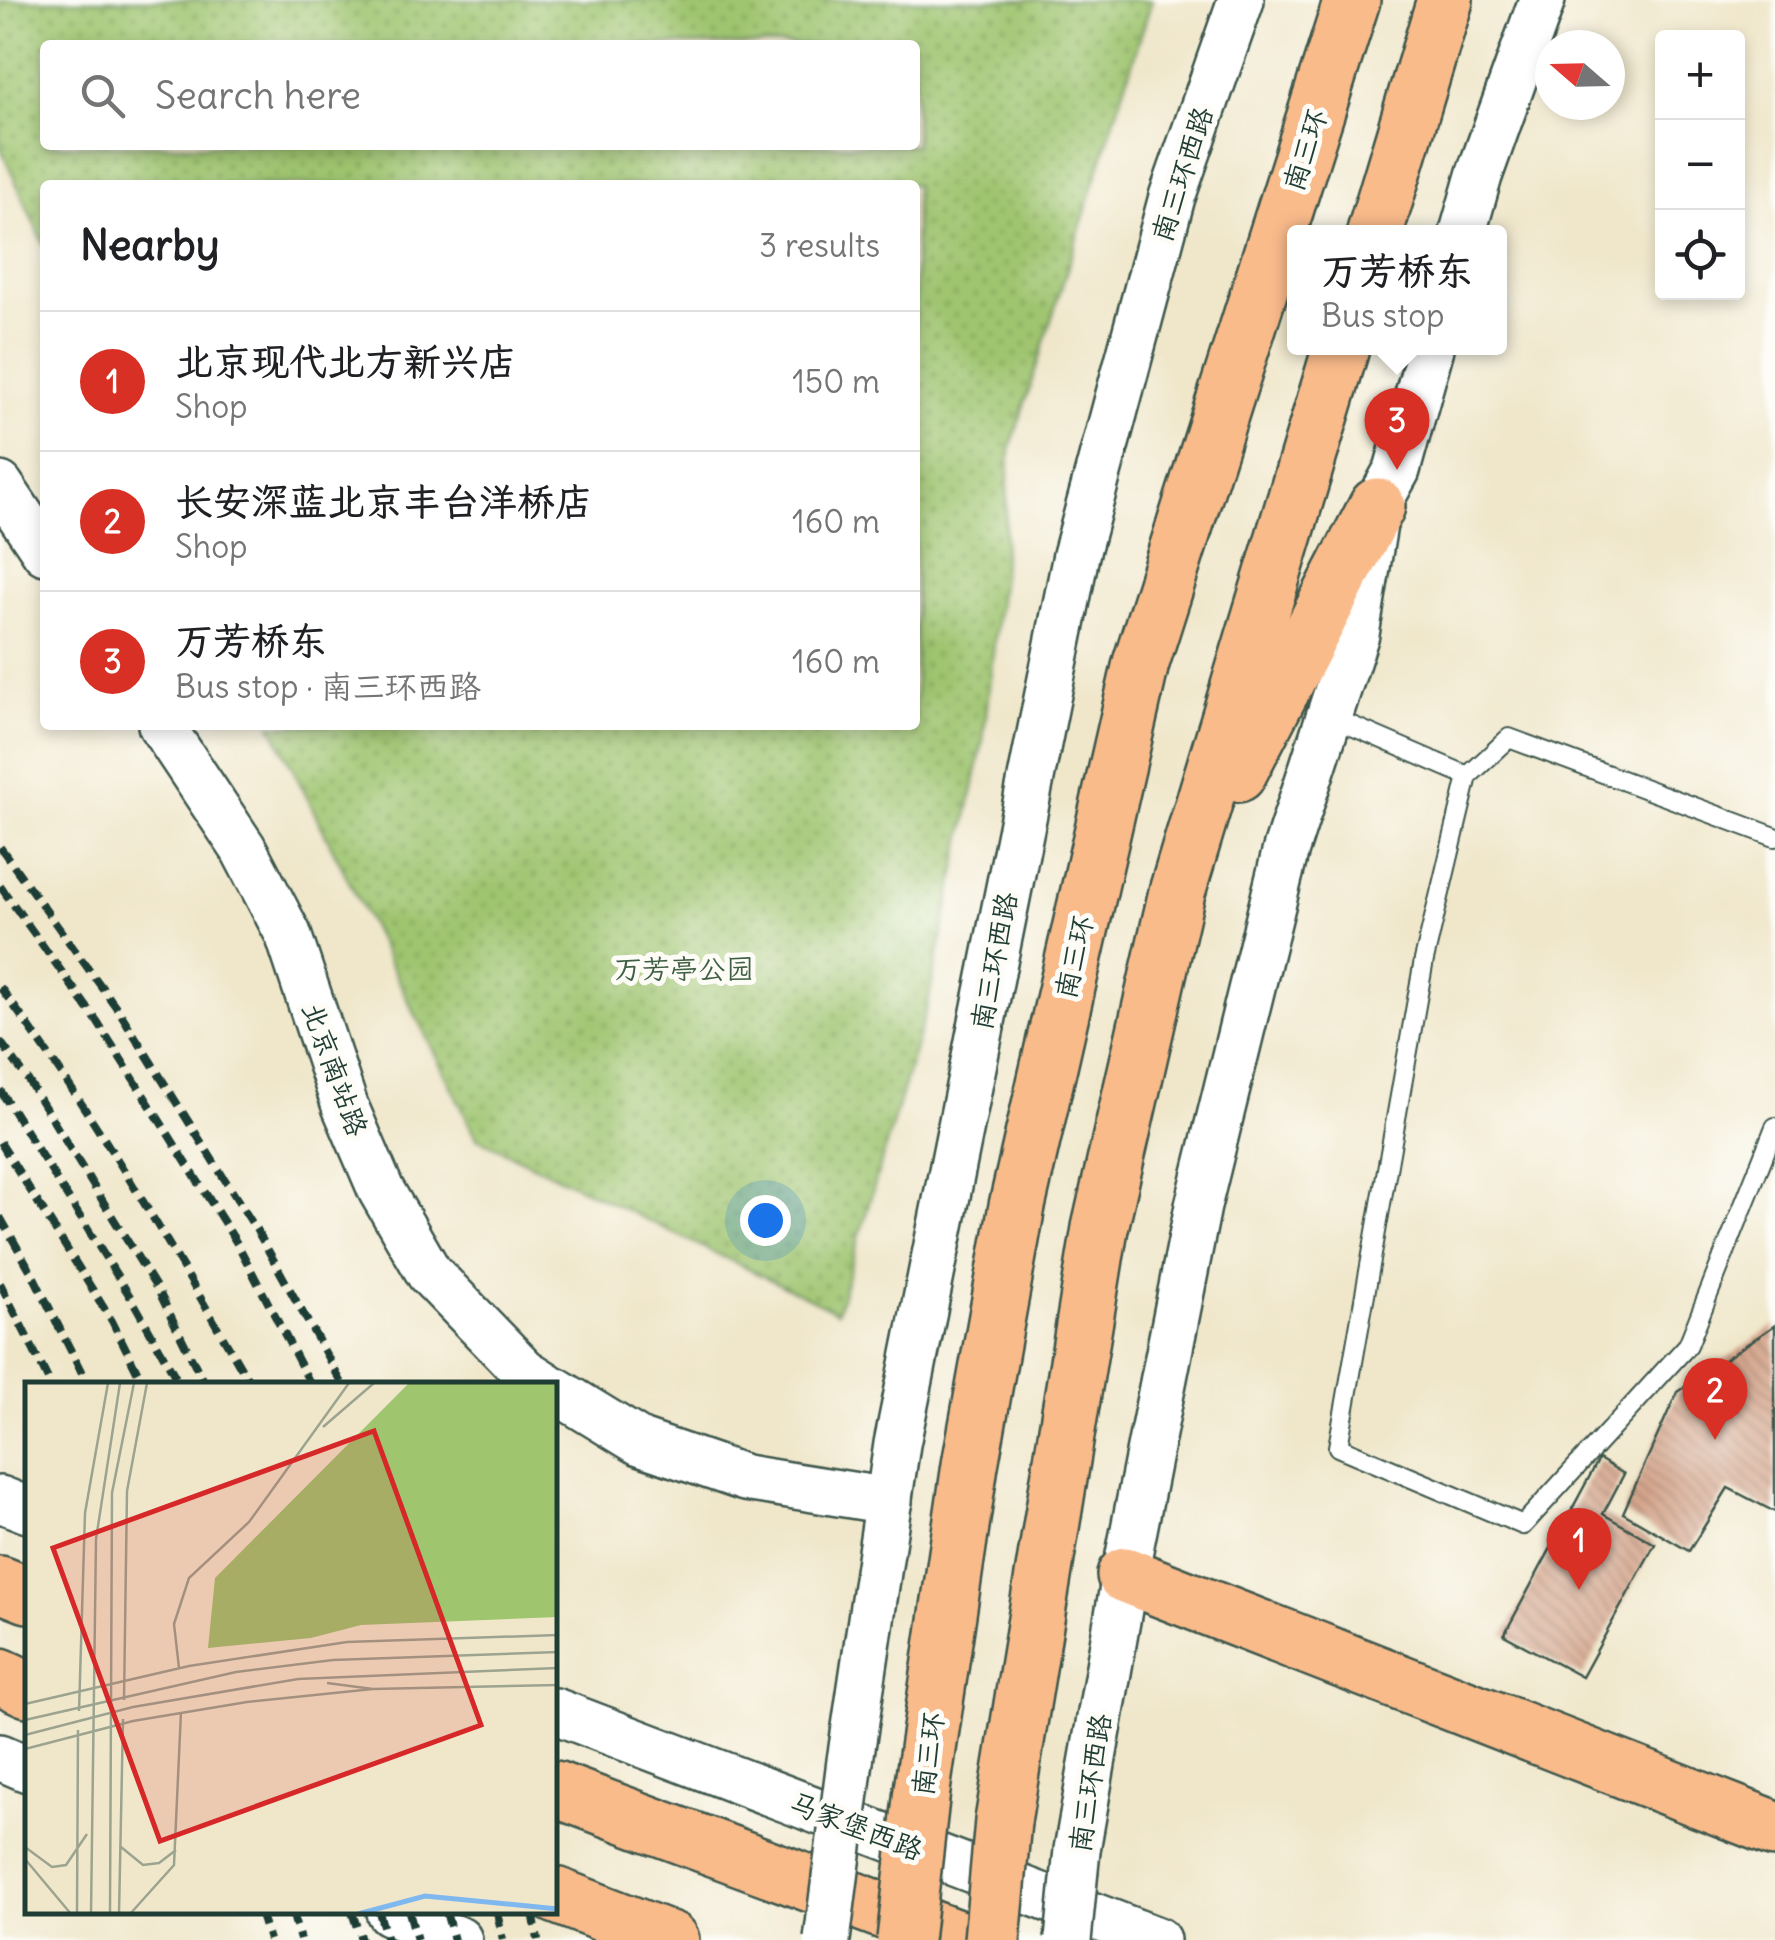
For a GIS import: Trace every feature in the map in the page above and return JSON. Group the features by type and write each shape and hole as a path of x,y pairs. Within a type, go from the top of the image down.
{"main road":[{"name":"南三环","path":"905,1940 922,1790 970,1466 1017,1206 1141,663 1352,0"},
{"path":"1377,225 1445,0"},
{"path":"992,1940 1004,1821 1100,1228 1177,892 1338,355"},
{"path":"1177,892 1377,506"},
{"path":"1125,1575 1775,1829"},
{"path":"0,1584 25,1593"},
{"path":"0,1676 25,1688"},
{"path":"558,1791 962,1940"},
{"path":"558,1896 670,1940"}],"street":[{"name":"南三环西路","path":"827,1940 901,1425 1076,555 1172,197 1242,0"},
{"path":"1466,225 1542,0"},
{"name":"南三环西路","path":"1068,1940 1077,1850 1125,1575 1198,1206 1286,849 1356,634 1377,506 1396,470 1429,355"},
{"path":"0,485 40,545"},
{"name":"北京南站路","path":"164,730 244,848 288,934 344,1106 380,1190 429,1273 524,1371 541,1382"},
{"path":"558,1392 640,1442 744,1478 888,1501"},
{"path":"0,1499 25,1509"},
{"name":"马家堡西路","path":"558,1712 1157,1940"},
{"path":"0,1758 25,1768"},
{"path":"396,1915 459,1940"}],"lane":[{"path":"1329,716 1468,776"},
{"path":"1775,836 1509,738 1468,776 1424,960 1338,1447 1523,1525 1688,1345 1775,1127"}],"green space":[{"name":"万芳亭公园","path":"0,0 1152,0 1010,450 1002,575 983,741 927,1007 837,1312 477,1138 273,730 920,730 920,180 40,180 40,237 0,146"}],"building":[{"path":"1775,1325 1775,1512 1728,1488 1689,1551 1623,1513 1677,1392"},
{"path":"1599,1459 1624,1474 1603,1514 1655,1544 1582,1677 1504,1635"}],"railway":[{"path":"0,847 119,1011 259,1234 341,1382"},
{"path":"0,886 97,1021 238,1245 309,1382"},
{"path":"0,987 100,1133 249,1382"},
{"path":"0,1041 159,1292 204,1382"},
{"path":"0,1090 133,1301 178,1382"},
{"path":"0,1142 112,1321 142,1382"},
{"path":"0,1217 86,1382"},
{"path":"0,1283 50,1382"},
{"path":"261,1915 269,1940"},
{"path":"293,1915 300,1940"},
{"path":"353,1915 361,1940"},
{"path":"380,1915 387,1940"},
{"path":"410,1915 417,1940"},
{"path":"447,1915 454,1940"},
{"path":"498,1915 503,1940"},
{"path":"534,1915 538,1940"}],"place":[{"name":"万芳桥东","path":"1397,470"},
{"name":"长安深蓝北京丰台洋桥店","path":"1715,1440"},
{"name":"北京现代北方新兴店","path":"1579,1590"}]}
